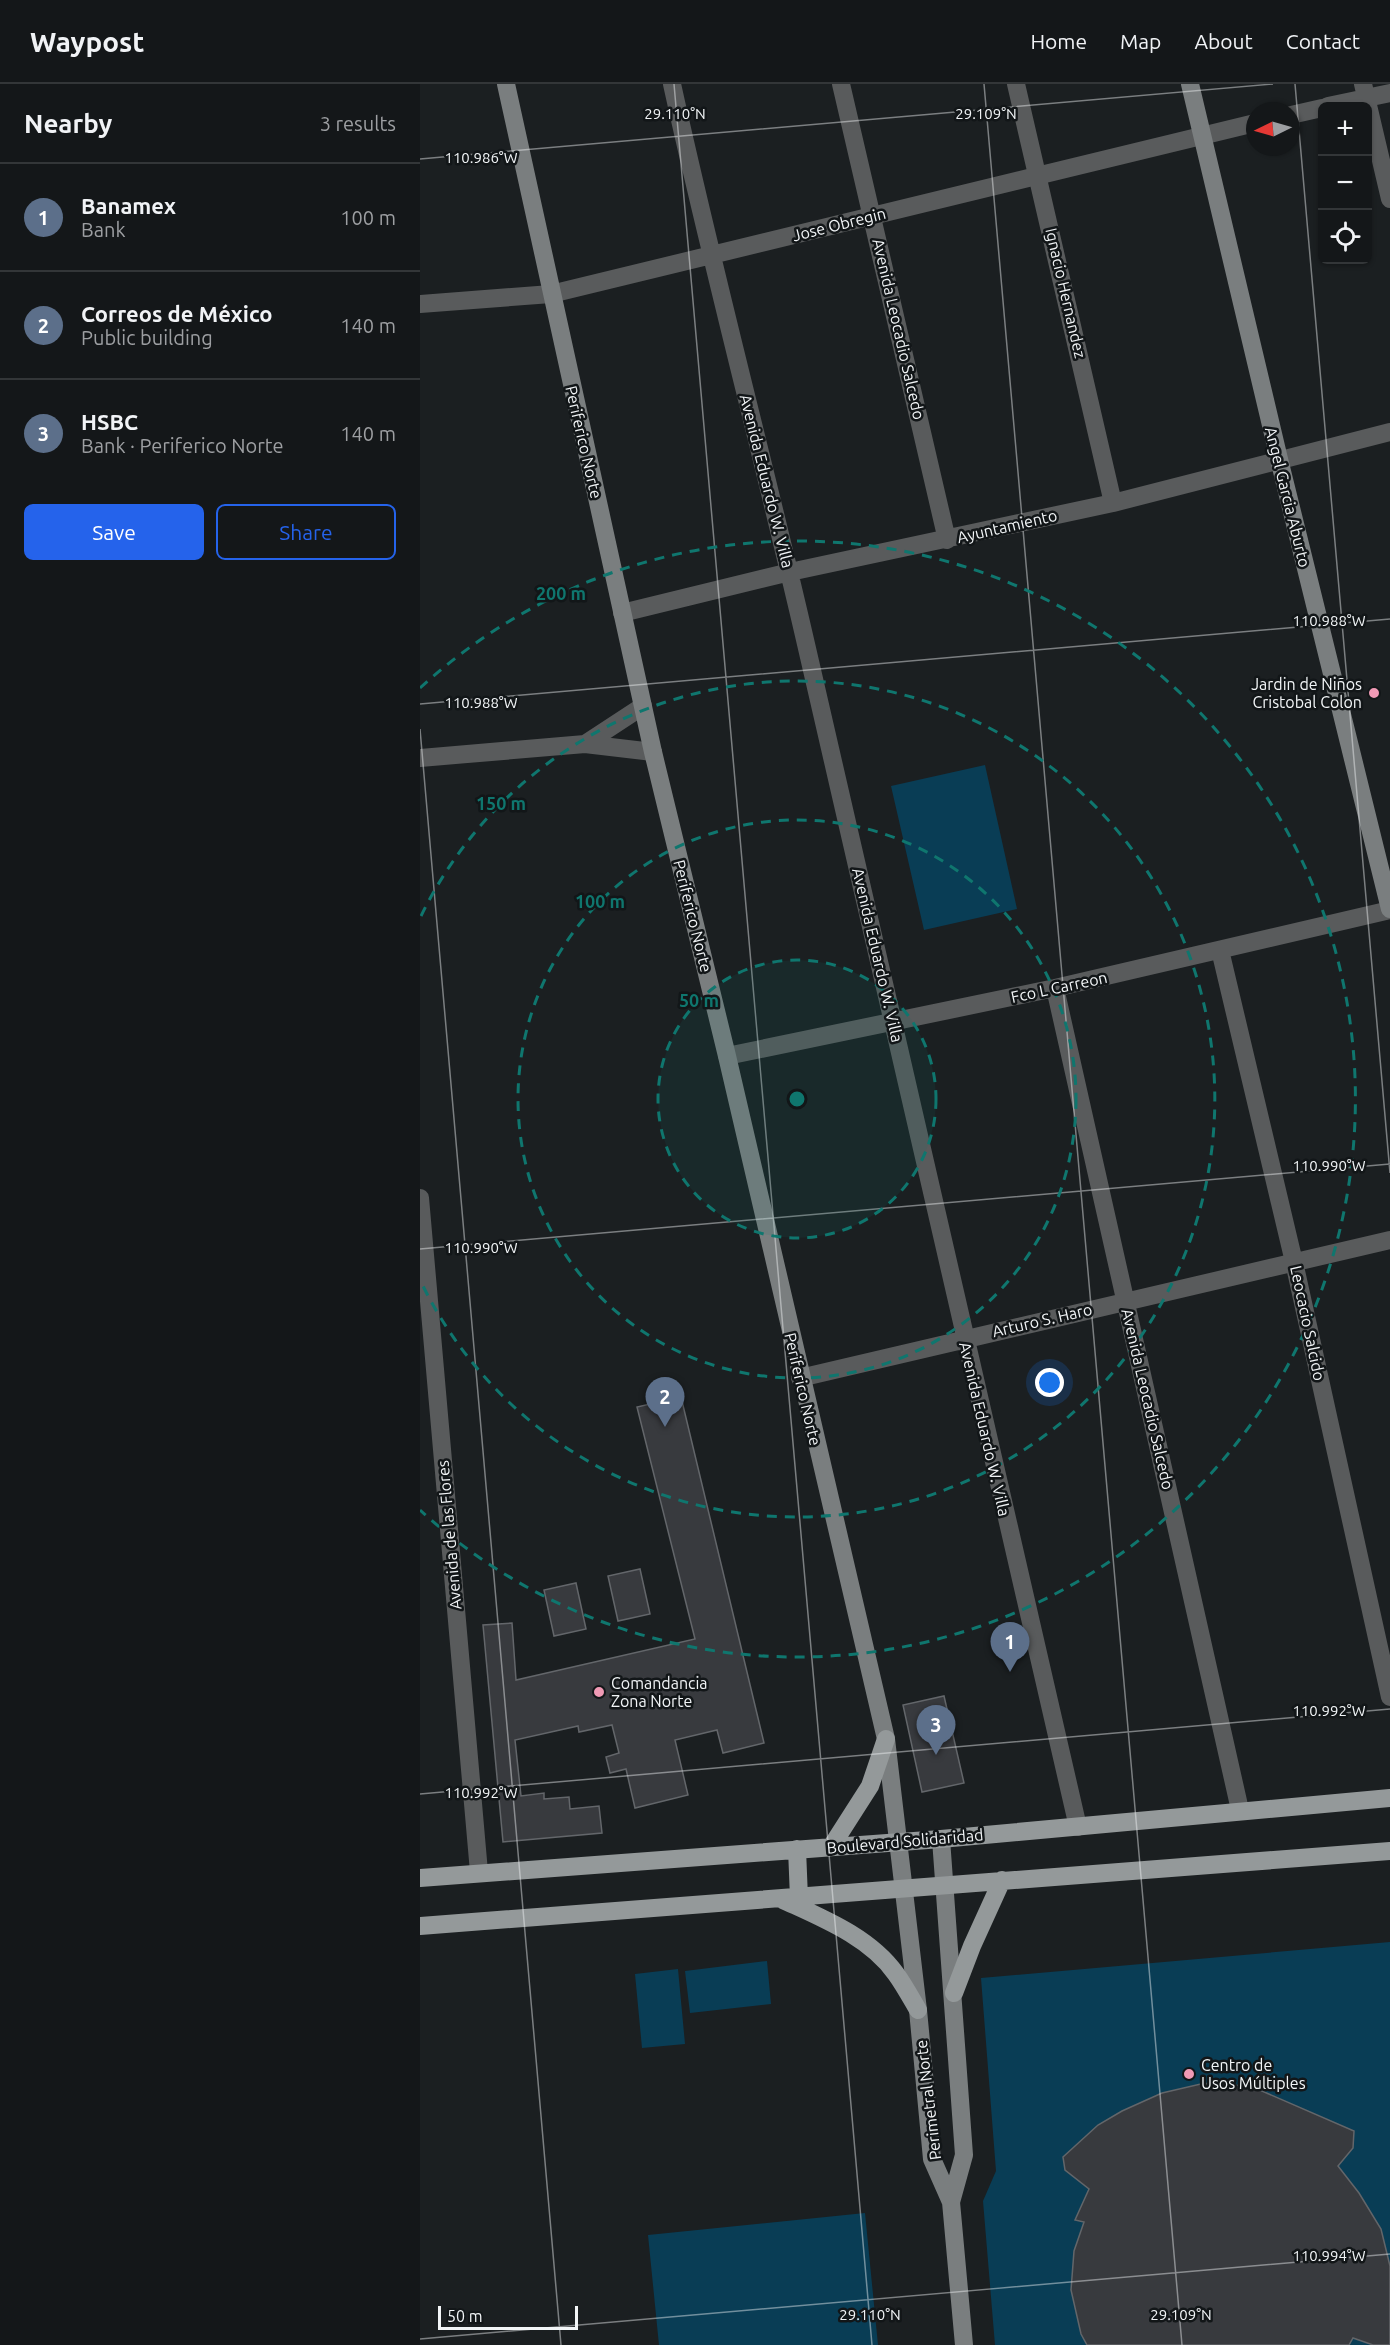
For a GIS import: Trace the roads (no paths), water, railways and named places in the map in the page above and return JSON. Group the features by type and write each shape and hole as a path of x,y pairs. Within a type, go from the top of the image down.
{"main road":[{"path":"831,1847 870,1786 886,1739"},
{"name":"Boulevard Solidaridad","path":"420,1878 941,1839 1390,1798"},
{"path":"790,1898 797,1850"},
{"path":"420,1926 1390,1851"},
{"path":"954,1993 972,1946 1002,1880"},
{"path":"790,1898 865,1943 895,1972 918,2010"}],"street":[{"name":"Periferico Norte","path":"506,84 653,752 727,1056 800,1378 886,1739 902,1889"},
{"name":"Avenida Eduardo W. Villa","path":"672,84 710,255 790,572 894,1022 963,1338 1078,1827"},
{"name":"Avenida Leocadio Salcedo","path":"841,84 947,540"},
{"name":"Ignacio Hernandez","path":"1016,84 1113,502"},
{"name":"Angel Garcia Aburto","path":"1190,84 1390,910"},
{"path":"1338,102 1365,91 1390,93"},
{"path":"1365,91 1390,200"},
{"path":"1300,113 1318,109"},
{"name":"Jose Obregin","path":"420,304 551,294 1246,125"},
{"name":"Ayuntamiento","path":"622,613 790,572 947,540 1113,502 1390,432"},
{"path":"585,744 643,706"},
{"path":"420,758 585,744 653,752"},
{"name":"Fco L Carreon","path":"727,1056 1055,988 1390,910"},
{"name":"Leocacio Salcido","path":"1220,950 1294,1262 1390,1697"},
{"name":"Avenida Leocadio Salcedo","path":"1055,988 1240,1810"},
{"name":"Avenida de las Flores","path":"420,1198 479,1872"},
{"name":"Arturo S. Haro","path":"800,1378 963,1338 1390,1240"},
{"path":"941,1839 954,1993 964,2156 951,2202"},
{"name":"Perimetral Norte","path":"902,1889 918,2010 932,2159 951,2202 964,2345"}],"place":[{"name":"Jardin de Niños Cristobal Colon","path":"1374,693"},
{"name":"Correos de México","path":"665,1427"},
{"name":"Banamex","path":"1010,1672"},
{"name":"Comandancia Zona Norte","path":"599,1692"},
{"name":"HSBC","path":"936,1755"},
{"name":"Centro de Usos Múltiples","path":"1189,2074"}]}
